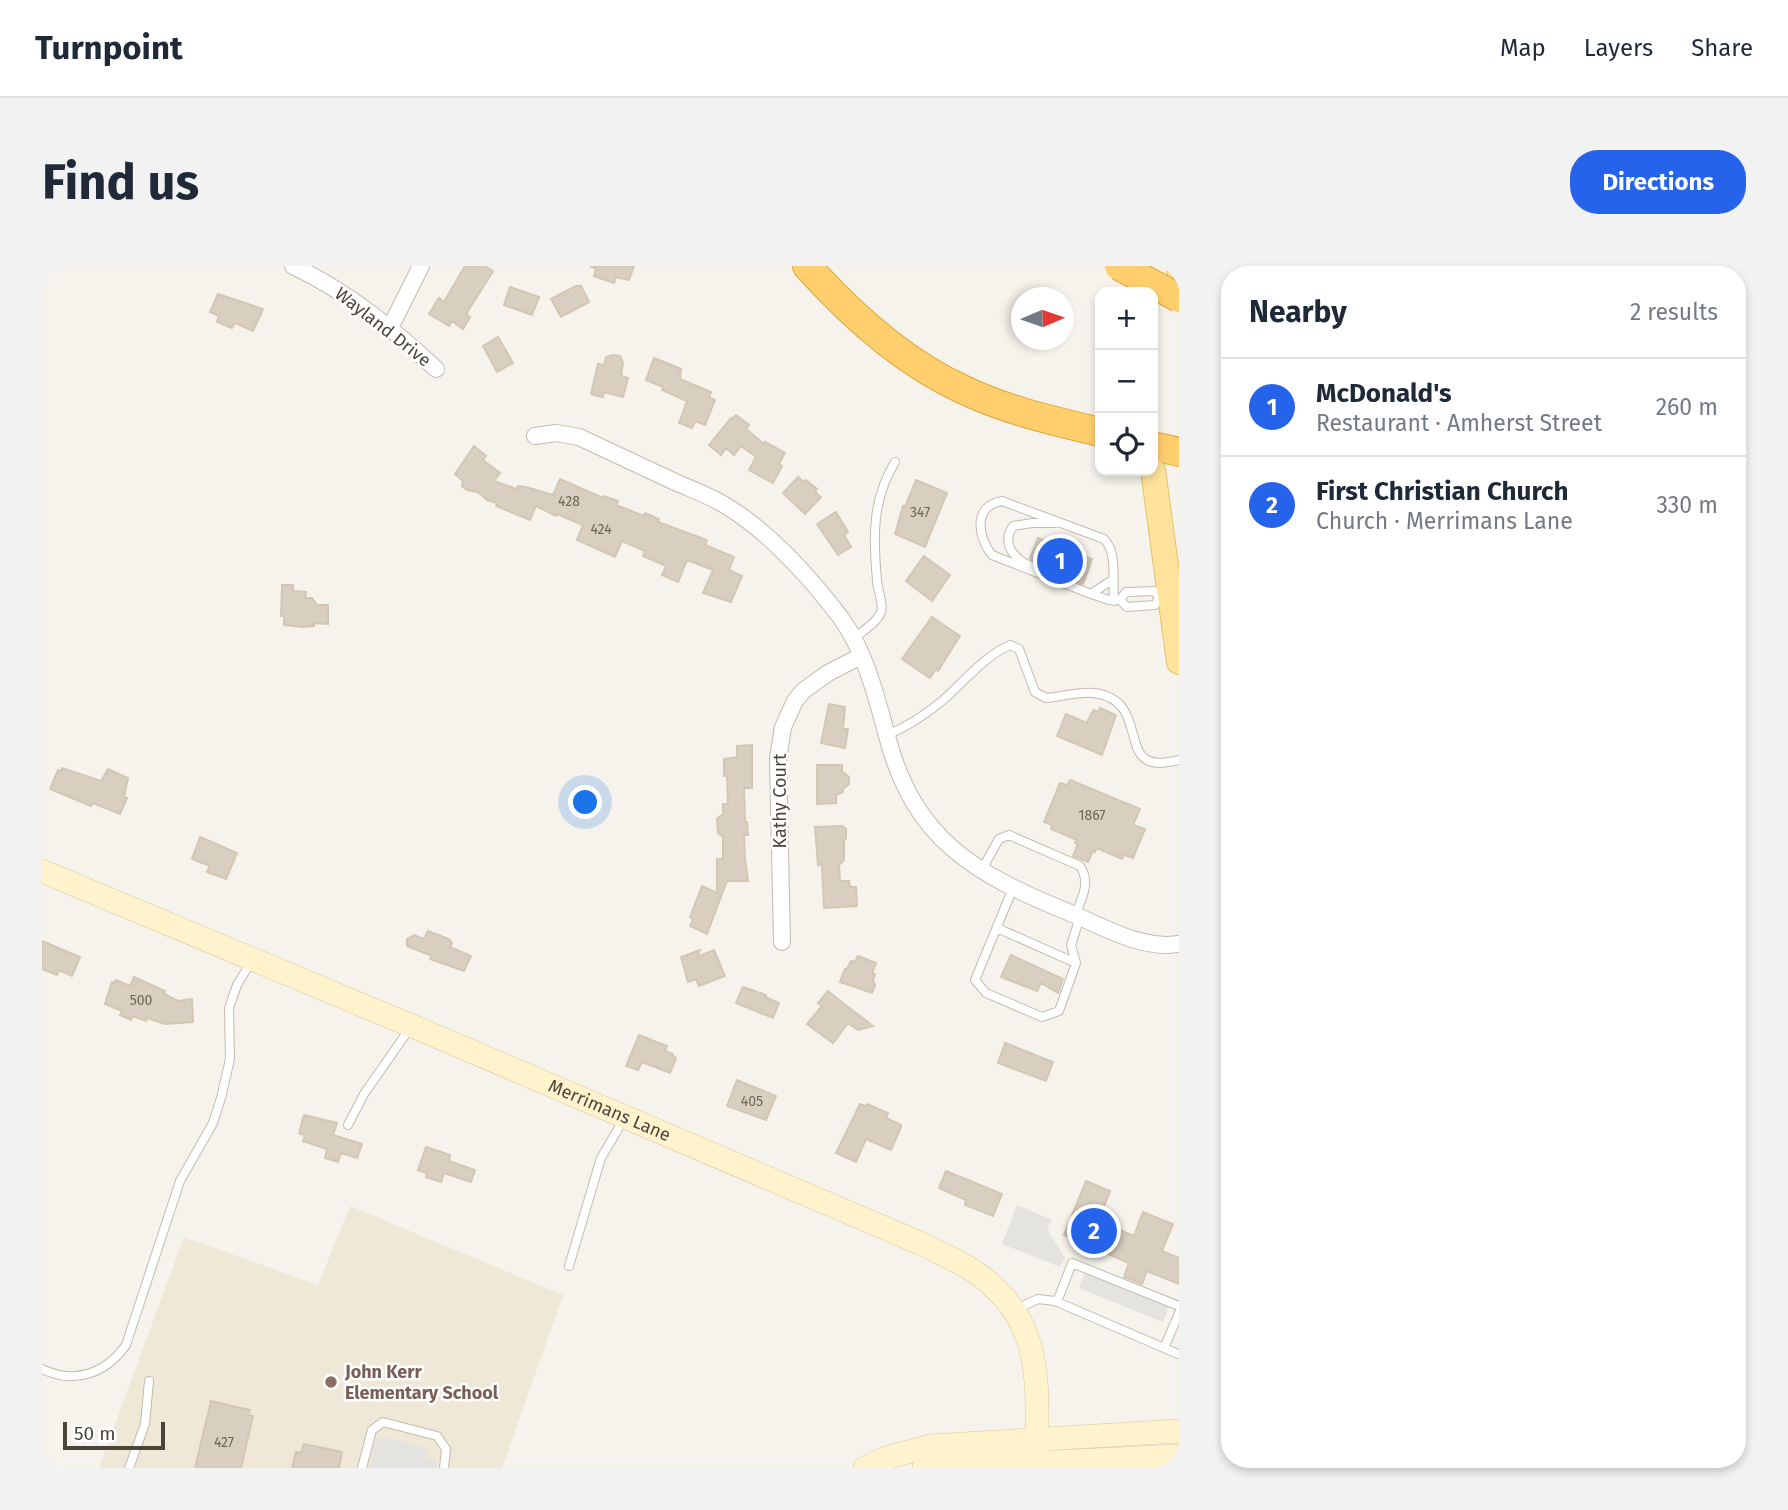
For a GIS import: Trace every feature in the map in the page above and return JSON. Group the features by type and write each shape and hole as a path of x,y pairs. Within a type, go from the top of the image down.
{"highway":[{"path":"807,266 872,328 962,390 1006,406 1095,431"},
{"path":"1119,266 1179,298"},
{"path":"1158,447 1179,452"}],"main road":[{"path":"1130,266 1132,287"},
{"path":"1154,476 1179,662"},
{"name":"Merrimans Lane","path":"42,871 626,1117 920,1243 960,1263 988,1283 1023,1325 1033,1355 1037,1388 1037,1465"},
{"path":"865,1468 886,1458 930,1446 1179,1431"},
{"path":"924,1468 1179,1457"}],"street":[{"name":"Wayland Drive","path":"293,266 342,291 390,328 436,369"},
{"path":"390,328 421,266"},
{"path":"535,436 556,433 579,437 722,503 767,536 789,557 841,619 853,639 879,702 895,765 923,818 951,848 981,870 1013,888 1078,916 1144,942 1179,944"},
{"name":"Kathy Court","path":"782,942 778,759 783,727 795,701 803,691 828,673 861,656"}],"lane":[{"path":"853,639 877,619 881,611 875,560 876,521 883,482 895,462"},
{"path":"1117,600 1112,580 1110,545 1104,539 1002,501 992,503 986,509 981,522 981,536 983,544 992,555 1087,593 1117,600 1127,607 1155,605 1169,595"},
{"path":"1062,523 1013,526 1009,532 1008,543 1015,557 1077,584 1087,593"},
{"path":"1087,593 1112,580"},
{"path":"1117,600 1126,592 1132,591 1154,591 1169,595"},
{"path":"887,735 914,721 980,666 1010,645 1019,649 1035,692 1039,696 1046,698 1092,692 1106,696 1118,702 1127,715 1140,754 1145,759 1155,763 1179,760"},
{"path":"981,870 999,839 1009,835 1080,866 1085,873 1071,945 1076,963 1059,1011 1042,1017 986,993 975,980 1013,888"},
{"path":"997,928 1076,963"},
{"path":"42,1369 65,1376 96,1372 117,1358 126,1345 180,1181 213,1123 230,1059 229,1008 237,985 252,960"},
{"path":"348,1125 364,1094 412,1026"},
{"path":"569,1266 601,1158 626,1117"},
{"path":"1057,1302 1073,1263 1179,1306"},
{"path":"1013,1310 1038,1299 1057,1302 1178,1354"},
{"path":"1164,1348 1179,1313"},
{"path":"129,1468 145,1424 149,1381"},
{"path":"362,1468 372,1430 378,1424 387,1422 437,1436 446,1450 444,1468"}],"shaded area":[{"path":"1017,1205 1052,1220 1047,1229 1065,1258 1060,1267 1002,1244"},
{"name":"John Kerr Elementary School","path":"350,1206 563,1295 502,1468 99,1468 184,1237 318,1285"},
{"path":"1087,1267 1171,1301 1163,1322 1079,1288"},
{"path":"377,1436 428,1448 426,1458 438,1461 436,1468 369,1468"}],"building":[{"path":"465,266 484,266 493,271 466,314 470,317 463,329 452,321 449,326 429,314 439,298 444,302"},
{"path":"590,266 634,266 629,280 616,277 614,283 594,276 596,269"},
{"path":"581,286 589,302 561,317 551,299"},
{"path":"510,287 539,297 532,315 504,305"},
{"path":"218,294 263,309 253,331 235,323 232,328 217,322 219,316 210,312"},
{"path":"498,337 513,363 497,372 483,346"},
{"path":"620,356 623,363 621,376 628,378 623,397 604,392 603,397 591,394 598,364 604,365 606,357"},
{"path":"654,358 681,369 680,379 711,392 709,397 715,400 705,425 695,421 692,428 679,423 687,401 646,380"},
{"path":"736,415 749,425 746,429 764,444 765,442 785,453 773,483 749,470 756,457 741,446 734,455 726,448 721,455 709,445"},
{"path":"474,446 486,456 483,460 500,473 494,481 517,489 518,486 526,487 553,495 560,479 603,498 604,496 618,501 616,505 644,516 645,513 659,519 658,522 707,540 705,545 734,557 729,570 742,576 731,602 703,593 713,570 687,560 678,582 662,575 666,566 643,556 645,551 622,541 615,557 577,540 583,525 536,506 530,520 496,506 497,503 487,500 478,492 467,490 462,486 463,481 455,474"},
{"path":"798,477 817,489 815,492 821,497 805,514 783,493"},
{"path":"916,480 947,493 925,547 895,534 903,506 905,507"},
{"path":"836,512 848,532 844,535 851,547 838,555 817,524"},
{"path":"1038,538 1092,559 1083,584 1037,566 1030,558"},
{"path":"924,556 950,575 932,601 906,581"},
{"path":"282,585 293,585 293,591 306,592 305,598 312,598 317,605 328,605 328,624 314,623 314,626 303,627 284,625 284,616 281,616"},
{"path":"932,617 960,636 938,671 936,669 930,678 902,659"},
{"path":"829,704 845,707 843,729 848,729 845,748 821,743"},
{"path":"1100,708 1116,715 1102,755 1057,736 1066,714 1087,723 1094,710 1098,712"},
{"path":"752,745 752,788 744,788 748,881 727,881 707,934 690,926 693,919 690,917 702,886 717,893 717,859 723,859 723,837 718,833 717,819 723,814 723,804 728,804 724,759 737,757 737,746"},
{"path":"817,765 842,765 842,771 849,777 849,784 843,792 836,795 836,803 817,804"},
{"path":"62,768 101,781 108,769 128,778 124,797 127,798 120,814 93,803 91,806 50,789 58,770 61,771"},
{"path":"1070,780 1140,809 1133,825 1145,829 1133,858 1124,855 1122,859 1097,848 1088,862 1073,856 1077,840 1051,829 1052,825 1044,822 1060,783 1067,785"},
{"path":"842,826 846,829 846,838 844,860 839,865 840,881 849,881 850,887 856,887 857,906 824,908 822,865 818,865 815,827"},
{"path":"200,837 237,853 226,879 207,872 210,866 192,859"},
{"path":"428,931 449,939 452,943 450,947 471,956 464,971 430,959 432,956 407,946 407,939 414,935 424,939"},
{"path":"42,941 80,957 72,976 59,970 57,975 42,969"},
{"path":"700,950 697,957 714,950 725,976 699,986 696,979 688,982 681,957"},
{"path":"1011,955 1063,979 1058,993 1041,983 1037,991 1001,977"},
{"path":"858,956 876,963 872,973 875,974 875,985 872,993 840,982 845,969 851,961 855,962"},
{"path":"134,977 165,991 164,994 178,1001 192,999 193,1022 165,1024 133,1016 131,1020 120,1015 122,1011 105,1004 112,982 116,980 130,986"},
{"path":"743,987 779,1003 773,1018 736,1003"},
{"path":"828,991 873,1026 858,1030 848,1023 833,1043 807,1024 822,1006 818,1003"},
{"path":"639,1035 667,1046 665,1051 676,1058 670,1073 642,1062 638,1070 626,1066"},
{"path":"1005,1043 1053,1062 1046,1081 998,1063"},
{"path":"737,1080 776,1096 766,1120 727,1106"},
{"path":"860,1104 867,1104 888,1113 886,1118 901,1127 891,1150 866,1139 856,1162 836,1153"},
{"path":"304,1115 337,1123 333,1135 362,1144 357,1158 341,1153 338,1162 325,1158 327,1149 303,1141 305,1135 299,1133"},
{"path":"426,1147 450,1155 449,1161 475,1170 471,1182 444,1173 441,1182 426,1177 427,1173 418,1170"},
{"path":"946,1171 1002,1194 993,1216 965,1205 966,1200 939,1188"},
{"path":"1086,1181 1110,1191 1098,1221 1134,1236 1143,1212 1173,1224 1162,1251 1179,1258 1179,1284 1147,1271 1142,1284 1124,1277 1129,1263 1064,1235"},
{"path":"211,1401 250,1410 248,1415 253,1416 241,1468 195,1468"},
{"path":"304,1444 342,1452 339,1468 292,1468 296,1452 301,1453"}],"place":[{"name":"McDonald's","path":"1060,561"},
{"name":"First Christian Church","path":"1094,1231"},
{"name":"John Kerr Elementary School","path":"331,1382"}]}
